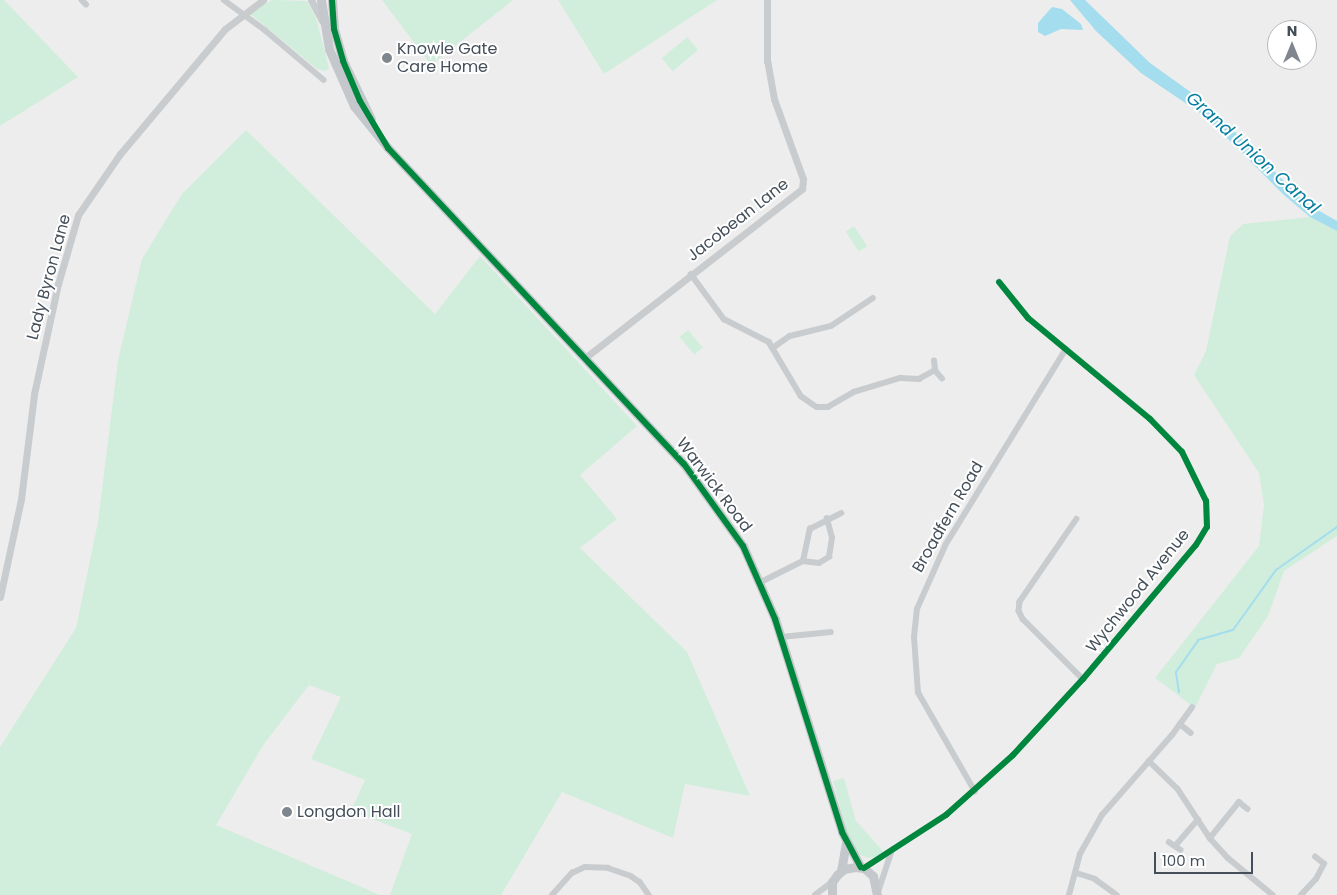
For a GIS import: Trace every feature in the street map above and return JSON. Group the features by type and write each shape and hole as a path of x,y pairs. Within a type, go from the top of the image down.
{"main road":[{"path":"321,0 322,22 343,86 354,106 388,148"},
{"path":"332,0 334,30 344,61 360,101 388,148"},
{"name":"Warwick Road","path":"388,148 586,357 684,464 727,521 761,582 781,637 846,842 862,868 873,876 877,894"},
{"name":"Warwick Road","path":"842,870 846,842"},
{"path":"832,895 832,882 842,870 862,868"}],"street":[{"path":"224,0 265,30 324,80"},
{"name":"Lady Byron Lane","path":"0,597 21,499 34,394 58,284 78,215 97,183 124,148 224,29 241,14 263,0"},
{"path":"312,0 322,22"},
{"name":"Jacobean Lane","path":"586,357 802,189 804,179 774,99 766,61 767,0"},
{"path":"692,274 724,319 774,347 801,396 817,407 828,407 854,392 900,378 919,379 935,370"},
{"name":"Wychwood Avenue","path":"862,868 892,852 975,792 1083,679 1196,544 1206,527 1206,501 1196,476 1182,452 1150,419 1028,318 999,282"},
{"path":"774,347 790,336 831,326 873,298"},
{"name":"Broadfern Road","path":"975,792 918,693 914,637 917,609 946,544 1066,349"},
{"path":"934,361 935,370 942,378"},
{"path":"803,561 808,533 814,524 841,513"},
{"path":"1077,518 1020,602 1019,611 1023,619 1083,679"},
{"path":"761,582 803,561 819,563 829,558 832,538 827,519"},
{"path":"781,637 831,632"},
{"path":"1069,895 1077,873 1080,854 1102,815 1180,724 1192,707"},
{"path":"1180,724 1191,733"},
{"path":"1149,761 1178,789 1210,838 1228,858 1273,895"},
{"path":"1210,838 1239,802 1248,809"},
{"path":"1175,846 1198,820"},
{"path":"1169,842 1181,850"},
{"path":"877,894 892,852"},
{"path":"1302,895 1316,879 1324,864 1316,857"},
{"path":"552,895 572,873 585,866 608,868 631,876 640,882 649,895"},
{"path":"1077,873 1095,879 1117,895"},
{"path":"815,895 832,882"}],"green space":[{"path":"0,0 4,0 78,77 0,126"},
{"path":"272,0 307,1 316,18 329,68 326,71 317,69 249,13"},
{"path":"382,0 513,0 431,65"},
{"path":"558,0 717,0 604,74"},
{"path":"687,37 698,50 673,71 662,58"},
{"path":"246,130 435,314 480,256 637,426 580,475 617,519 580,548 687,652 750,796 685,784 673,838 562,792 501,895 390,895 412,834 351,811 365,780 311,759 341,697 309,685 264,744 216,825 380,895 0,895 0,747 76,628 98,522 118,360 142,259 182,194"},
{"path":"1310,217 1337,231 1337,536 1284,571 1268,616 1239,658 1217,664 1195,708 1155,678 1259,546 1264,505 1259,473 1194,375 1206,351 1230,236 1243,224"},
{"path":"854,226 867,246 859,252 846,231"},
{"path":"688,330 703,348 694,355 680,337"},
{"path":"844,778 856,821 884,854 868,858 858,854 849,840 833,781"}],"water":[{"name":"Grand Union Canal","path":"1070,0 1085,0 1150,63 1206,103 1307,204 1337,221 1337,231 1310,217 1284,195 1206,117 1141,73 1096,31"},
{"path":"1052,7 1062,9 1081,24 1083,30 1061,29 1045,36 1038,32 1038,23"}],"waterway":[{"path":"1179,692 1176,672 1198,640 1233,630 1276,570 1337,527"}],"cycle path":[{"path":"332,0 334,29 343,61 360,101 388,148 684,464 743,546 775,619 842,832 861,867"},
{"path":"864,868 946,815 1013,755 1083,679 1196,545 1207,527 1206,501 1182,452 1150,419 1028,318 999,282"}],"place":[{"name":"Knowle Gate Care Home","path":"387,58"},
{"name":"Longdon Hall","path":"287,812"}]}
